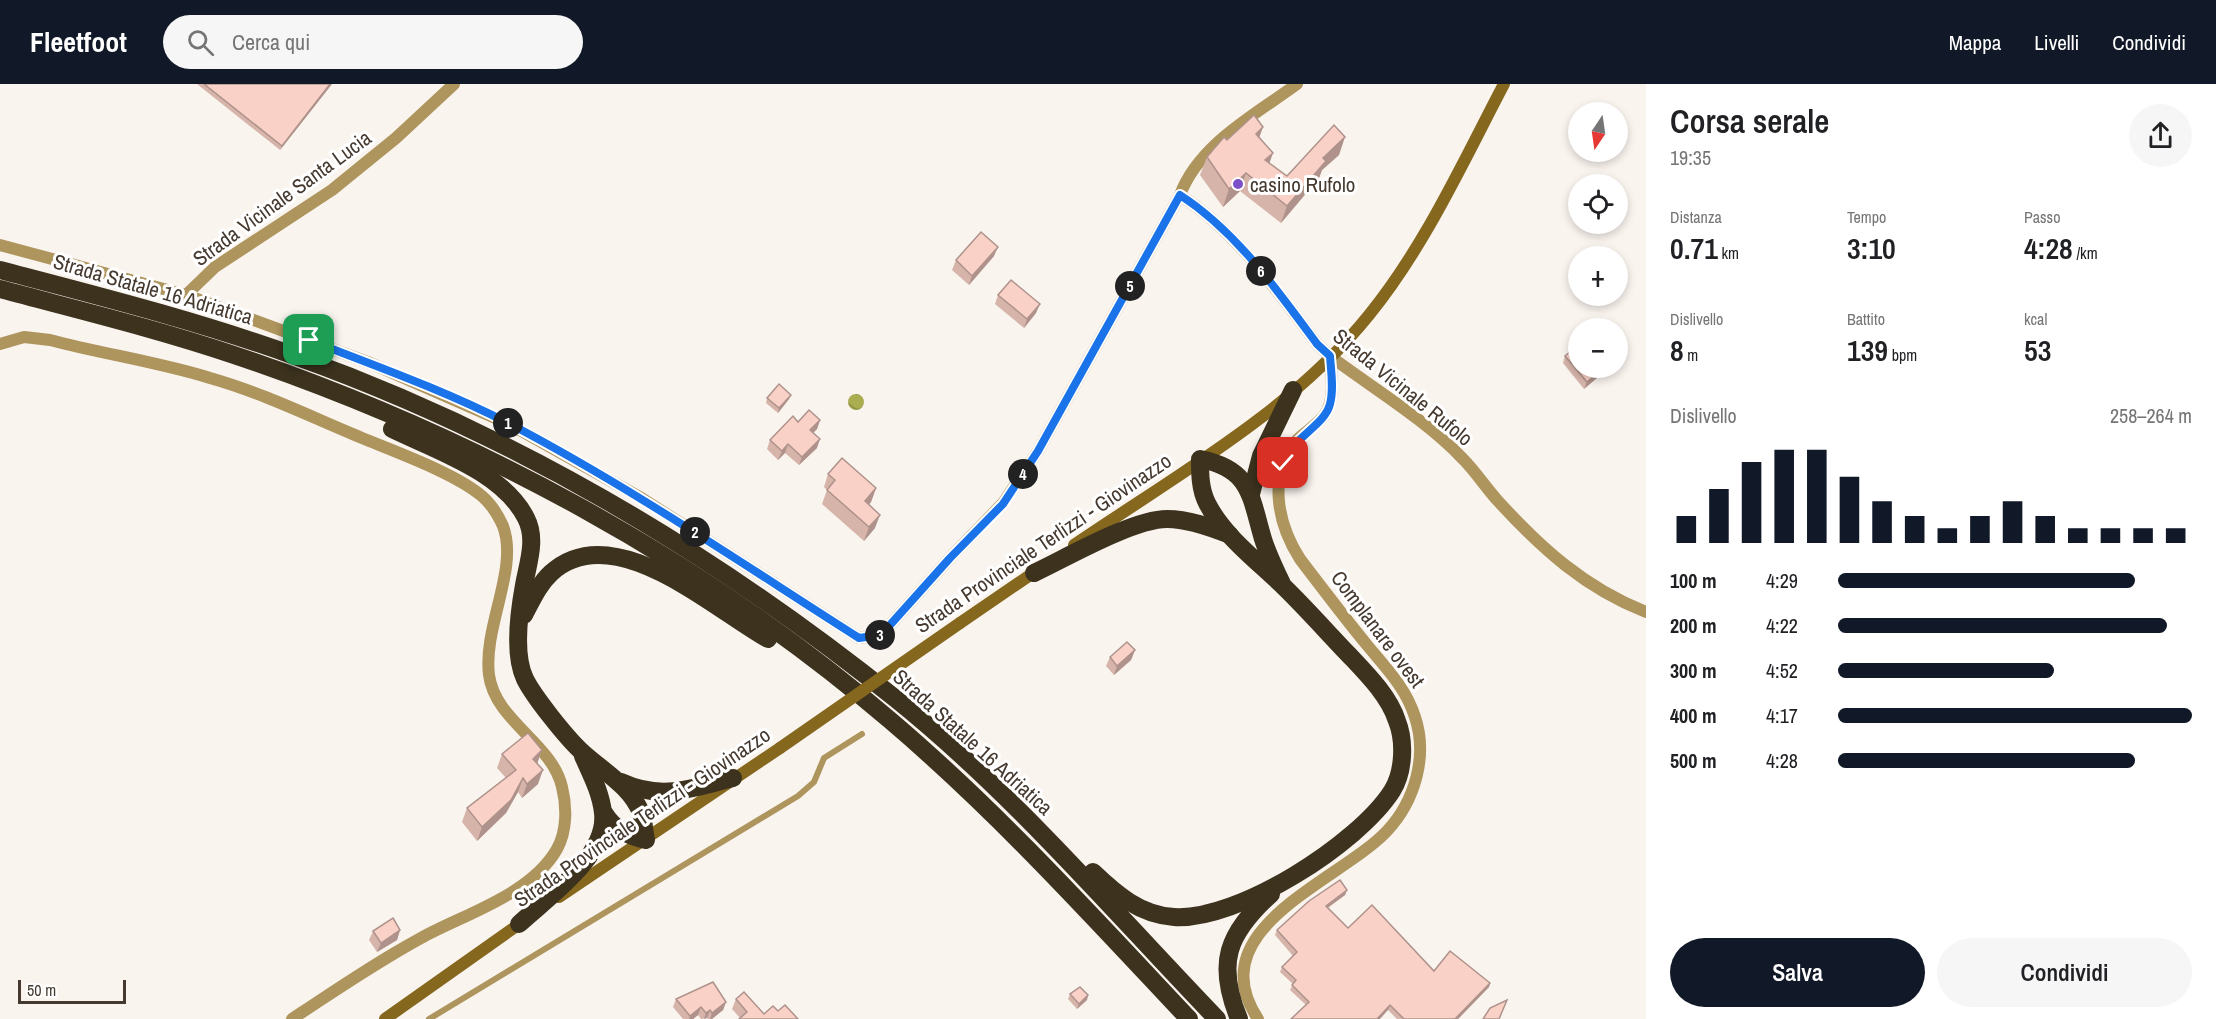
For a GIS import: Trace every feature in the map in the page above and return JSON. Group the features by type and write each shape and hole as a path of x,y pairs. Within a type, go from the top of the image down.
{"highway":[{"name":"Strada Statale 16 Adriatica","path":"0,270 140,306 299,357 496,441 690,550 745,586 898,700 976,770 1037,830 1217,1019"},
{"name":"Strada Statale 16 Adriatica","path":"0,289 233,354 343,395 461,446 625,533 721,593 889,719 1029,849 1189,1019"},
{"path":"1251,494 1260,456 1293,390"},
{"path":"343,395 391,428 490,478 513,498 527,519 531,542 523,586 518,652 525,678 580,750 597,786 604,813 613,826 625,835 646,840 641,813 631,796 614,778 580,750"},
{"path":"1239,1019 1228,993 1226,971 1230,948 1251,912 1287,880 1335,848 1369,820 1393,789 1403,757 1397,720 1373,680 1283,586 1230,535 1207,503 1200,482 1200,459 1219,463 1244,480 1251,494 1264,542 1283,586"},
{"path":"1034,573 1134,526 1166,519 1206,526 1230,535"},
{"path":"521,622 541,584 567,562 587,556 635,560 660,571 737,622 830,673"},
{"path":"614,778 636,789 662,793 733,778"},
{"path":"519,924 586,862 602,832 604,813"},
{"path":"1037,830 1075,853 1112,891 1130,904 1152,913 1175,917 1205,913 1239,903 1287,880"}],"main road":[{"name":"Strada Provinciale Terlizzi - Giovinazzo","path":"385,1019 519,924 646,840 960,622 1241,432 1293,390 1369,315 1409,257 1504,84"}],"street":[{"name":"Strada Vicinale Santa Lucia","path":"186,295 215,267 332,190 396,138 454,84"},
{"path":"0,245 186,295 370,363 509,424 643,499 859,638 881,635 950,558 1003,504 1038,451 1180,195 1188,174 1209,149 1297,84"},
{"name":"Strada Vicinale Rufolo","path":"1180,195 1197,206 1246,253 1317,344 1330,356 1432,431 1463,459 1498,501 1534,537 1582,580 1646,612"},
{"path":"0,344 24,337 50,340 207,376 266,395 429,466 482,496 495,510 503,525 508,541 508,559 489,638 489,679 512,718 544,754 562,784 566,821 556,850 525,883 507,895 421,938 292,1019"},
{"name":"Complanare ovest","path":"1258,1019 1249,998 1244,975 1252,943 1265,925 1284,908 1385,833 1410,795 1420,758 1418,725 1405,693 1300,559 1288,538 1281,514 1278,482 1285,458 1299,438 1324,416 1330,404 1330,356"}],"lane":[{"path":"429,1019 798,796 814,782 824,758 862,734"}],"water":[{"path":"856,394 864,402 856,410 848,402"}],"building":[{"path":"204,84 330,84 282,146"},
{"path":"1254,115 1263,127 1256,134 1273,153 1265,160 1287,176 1334,125 1345,137 1323,158 1326,161 1287,206 1246,173 1229,189 1207,157 1224,137 1227,140"},
{"path":"981,232 998,247 972,276 956,260"},
{"path":"1011,280 1040,304 1027,319 998,295"},
{"path":"779,384 791,395 779,408 767,398"},
{"path":"809,410 820,420 810,430 820,439 802,457 788,444 782,451 770,440 793,416 798,422"},
{"path":"842,458 876,488 865,501 880,515 869,527 827,490 835,480 828,474"},
{"path":"1127,642 1135,650 1117,666 1110,657"},
{"path":"528,733 542,750 533,759 543,770 527,784 523,778 511,800 482,827 467,808 516,770 502,754"},
{"path":"1340,880 1347,890 1326,906 1348,928 1372,905 1434,971 1450,951 1490,983 1455,1019 1404,1019 1390,1005 1377,1019 1291,1019 1309,1002 1292,985 1296,980 1282,967 1297,952 1277,930 1309,901"},
{"path":"393,918 400,930 381,943 373,931"},
{"path":"713,982 726,1002 712,1013 710,1010 706,1013 701,1007 690,1016 676,999"},
{"path":"1080,987 1088,995 1079,1004 1070,994"},
{"path":"744,992 764,1014 773,1006 778,1011 785,1005 798,1019 739,1019 747,1012 736,999"},
{"path":"1507,1000 1499,1019 1483,1019 1490,1008"}],"place":[{"name":"casino Rufolo","path":"1238,184"}],"route":[{"path":"309,340 370,363 509,424 643,499 859,638 881,635 950,558 1003,504 1038,451 1180,195 1197,206 1246,253 1317,344 1330,356 1331,387 1327,412 1302,435 1283,463"}]}
